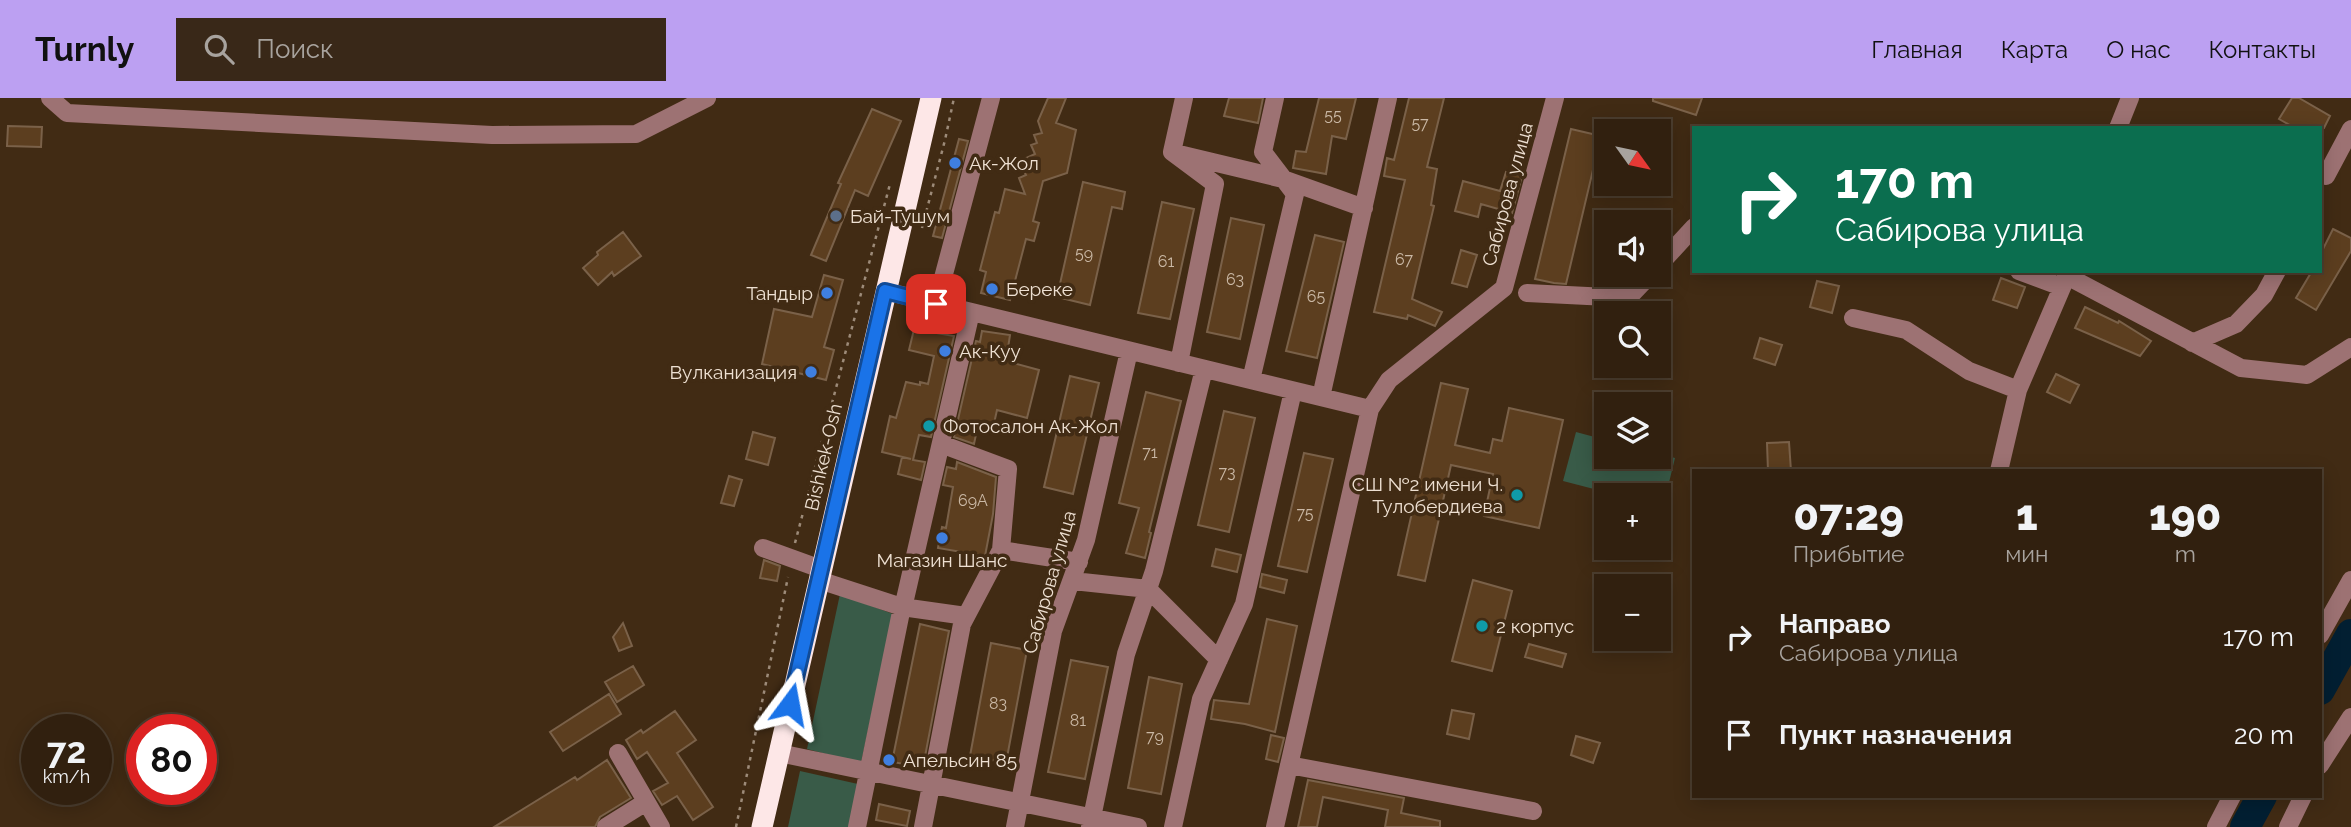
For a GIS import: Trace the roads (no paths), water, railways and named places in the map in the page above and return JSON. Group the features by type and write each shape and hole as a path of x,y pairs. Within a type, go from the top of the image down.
{"highway":[{"name":"Bishkek-Osh","path":"762,827 931,98"}],"street":[{"path":"50,98 67,113 492,135 636,134 707,98"},
{"path":"936,304 991,98"},
{"path":"1172,152 1184,98"},
{"path":"1251,380 1295,194 1263,152 1275,98"},
{"path":"1321,397 1388,98"},
{"name":"Сабирова улица","path":"1275,827 1370,409 1389,380 1504,288 1555,98"},
{"path":"2119,126 2130,98"},
{"path":"2326,176 2351,129"},
{"path":"1172,152 1283,179 1364,208"},
{"path":"1172,152 1215,184 1179,363"},
{"path":"1671,252 1692,229"},
{"path":"2032,273 2066,278 2241,369 2307,375 2351,347"},
{"path":"2192,343 2236,324 2264,295 2276,273"},
{"path":"1999,469 2018,390 2066,278"},
{"path":"1527,293 1628,298 1639,287"},
{"path":"885,291 1370,409"},
{"path":"857,827 902,607 971,312"},
{"path":"1853,318 1906,330 1969,372 2018,390"},
{"name":"Сабирова улица","path":"1015,827 1053,631 1079,562 1129,351"},
{"path":"1091,822 1126,654 1154,570 1204,369"},
{"path":"1173,827 1202,699 1244,604 1293,391"},
{"path":"923,827 962,624 1001,550 1008,469 941,444"},
{"path":"763,548 792,558 820,574 902,607 966,616"},
{"path":"1001,550 1079,562"},
{"path":"2322,631 2351,580"},
{"path":"1073,582 1148,589 1219,660"},
{"path":"2322,762 2351,717"},
{"path":"618,753 661,827"},
{"path":"779,753 1020,803 1091,822 1138,827"},
{"path":"1289,765 1533,811"},
{"path":"2216,827 2231,798"},
{"path":"2288,827 2302,798"},
{"path":"606,827 646,802"}],"waterway":[{"path":"2322,686 2351,634"},
{"path":"2245,827 2261,798"}],"place":[{"name":"Ак-Жол","path":"955,163"},
{"name":"Бай-Тушум","path":"836,216"},
{"name":"Береке","path":"992,289"},
{"name":"Тандыр","path":"827,293"},
{"name":"Ак-Куу","path":"945,351"},
{"name":"Вулканизация","path":"811,372"},
{"name":"Фотосалон Ак-Жол","path":"929,426"},
{"name":"СШ №2 имени Ч. Тулобердиева","path":"1517,495"},
{"name":"Магазин Шанс","path":"942,538"},
{"name":"2 корпус","path":"1482,626"},
{"name":"Апельсин 85","path":"889,760"}]}
